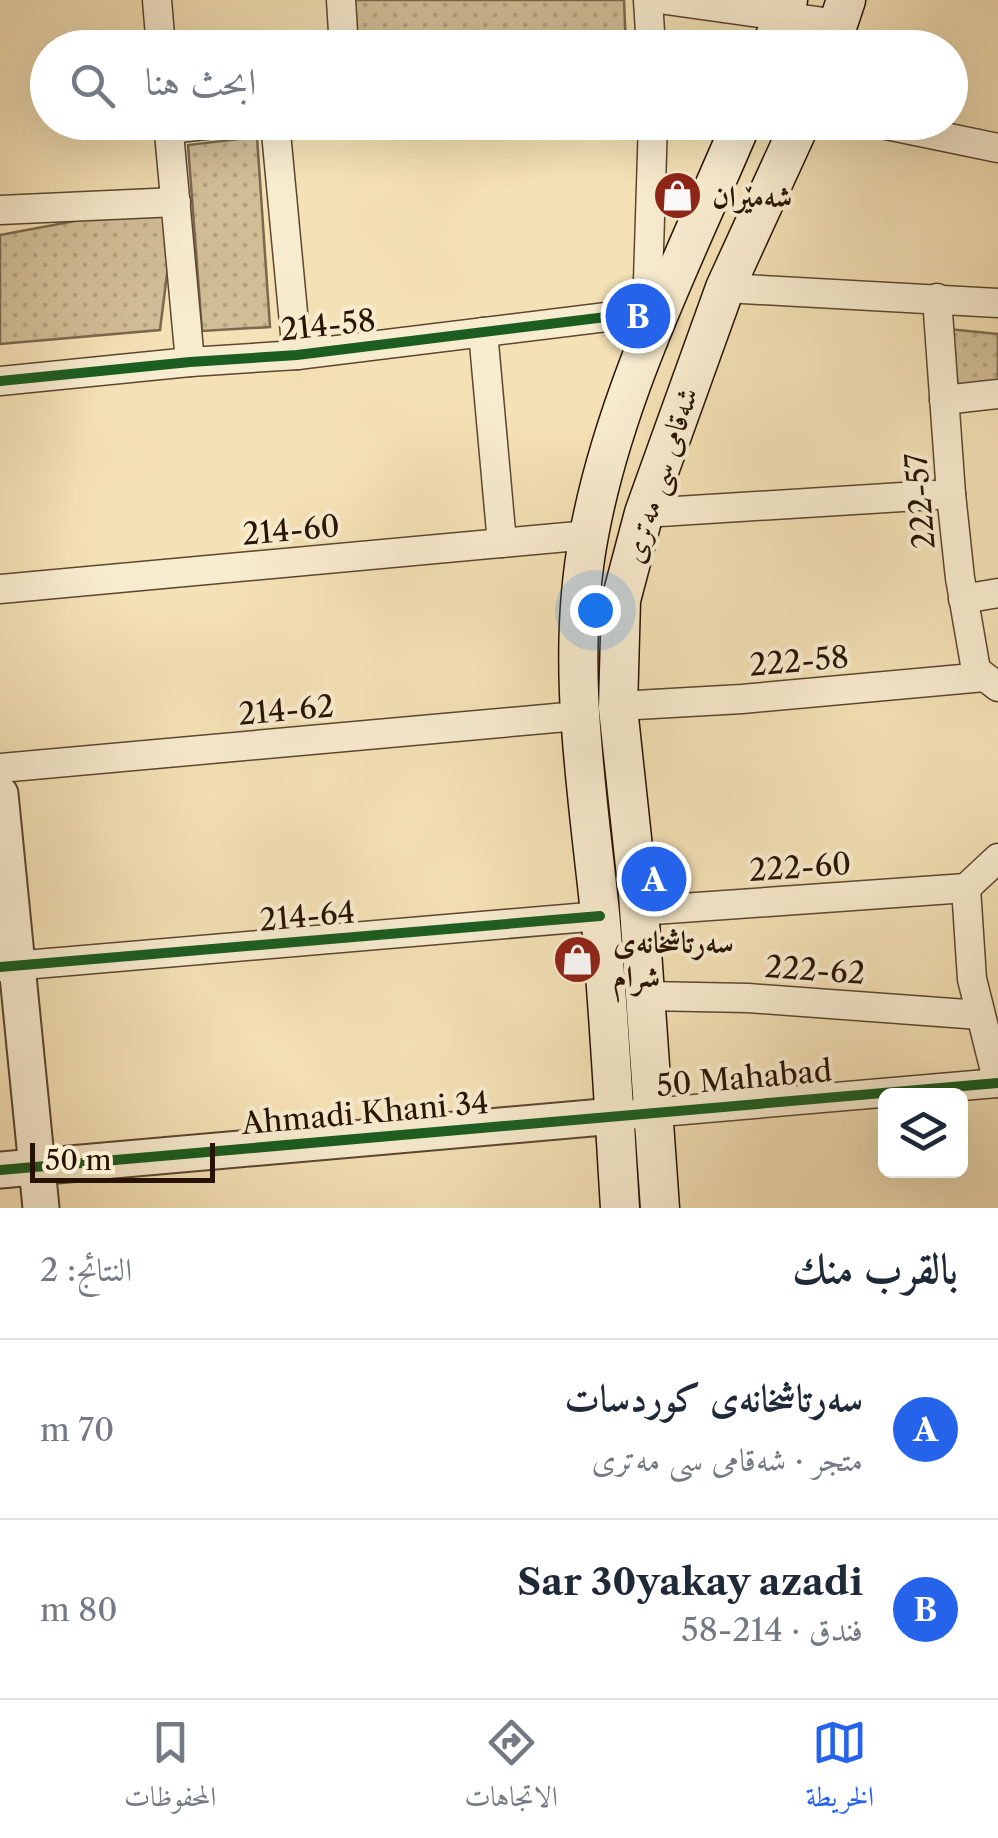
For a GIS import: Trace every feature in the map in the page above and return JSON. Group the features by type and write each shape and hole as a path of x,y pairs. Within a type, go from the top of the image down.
{"main road":[{"name":"شەقامی سی مەتری","path":"620,1208 600,916 578,716 582,598 589,535 654,313 734,140"},
{"name":"شەقامی سی مەتری","path":"660,1208 639,912 618,706 621,600 644,513 725,288 793,140"},
{"path":"622,415 629,424 649,434 672,434"}],"street":[{"path":"156,0 159,30"},
{"path":"341,0 343,30"},
{"path":"648,0 650,30"},
{"path":"666,0 781,21 838,24"},
{"path":"169,140 190,362"},
{"path":"278,140 297,355"},
{"path":"653,140 654,313"},
{"path":"959,140 998,148"},
{"path":"0,210 176,202"},
{"path":"725,288 998,303"},
{"name":"222-57","path":"937,298 950,494 963,598 976,670 991,682"},
{"name":"214-58","path":"0,381 297,355 654,313"},
{"path":"482,332 502,544"},
{"path":"944,400 998,394"},
{"path":"644,513 950,494"},
{"name":"214-60","path":"0,589 589,535"},
{"path":"963,598 998,592"},
{"name":"222-58","path":"618,706 991,682"},
{"name":"214-62","path":"0,768 578,716"},
{"path":"0,794 9,966 38,1167 40,1208"},
{"path":"998,858 966,888 985,975 980,1015 998,1082"},
{"name":"222-60","path":"639,912 966,888"},
{"name":"214-64","path":"9,966 600,916"},
{"name":"222-62","path":"646,996 748,998 980,1015"},
{"name":"50 Mahabad","path":"614,1116 998,1082"},
{"name":"Ahmadi Khani 34","path":"0,1170 614,1116"}],"shaded area":[{"path":"354,0 624,0 625,30 353,30"},
{"path":"257,140 270,327 202,331 188,145"},
{"path":"176,202 160,330 0,344 0,235"},
{"path":"948,329 998,334 998,403 957,408"}],"cycle path":[{"path":"0,381 297,355 647,312 660,314"},
{"path":"0,967 600,916"},
{"path":"0,1170 998,1083"}],"place":[{"name":"شەمێران","path":"677,196"},
{"name":"Sar 30yakay azadi","path":"638,316"},
{"name":"سە‌رتاشخانە‌ی كوردسات","path":"654,879"},
{"name":"سە‌رتاشخانە‌ی شرام","path":"578,959"}]}
